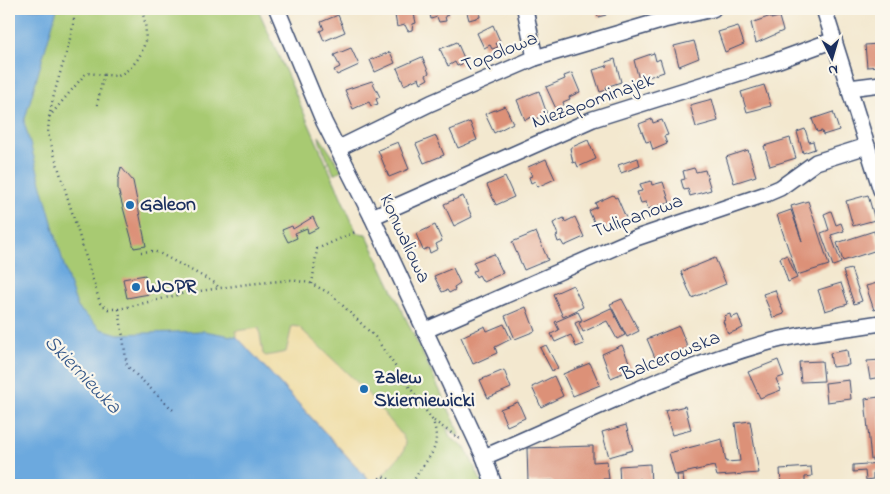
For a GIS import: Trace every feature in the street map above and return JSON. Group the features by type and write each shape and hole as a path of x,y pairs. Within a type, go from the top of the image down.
{"street":[{"name":"Konwaliowa","path":"278,9 324,122 339,148 372,216 484,457 494,485"},
{"path":"525,9 535,58"},
{"name":"Topolowa","path":"339,148 431,103 535,58 663,14 713,9"},
{"path":"824,9 881,190"},
{"name":"Niezapominajek","path":"372,216 593,119 768,64 834,40"},
{"path":"849,88 881,84"},
{"name":"Tulipanowa","path":"424,331 636,238 766,194 780,188 816,162 867,146"},
{"name":"Balcerowska","path":"484,457 663,380 739,351 791,337 881,324"}],"path":[{"path":"75,9 70,39 49,117 49,143 96,295 103,306 119,309 218,288 291,280 312,284 331,294 375,337 433,421 437,436 435,448 412,485"},
{"path":"49,117 86,73 118,76 124,73 142,52 146,29 142,9"},
{"path":"97,105 104,75"},
{"path":"312,284 316,249 355,232"},
{"path":"140,252 153,251 159,253 215,283 218,288"},
{"path":"119,309 127,366 173,410"},
{"path":"433,421 462,440"},
{"path":"372,485 382,476 402,485"}],"green space":[{"path":"9,9 258,9 357,233 366,234 459,431 459,436 446,427 450,437 466,449 483,485 9,485"},
{"path":"319,136 342,170 334,174"}],"sand":[{"path":"292,326 299,327 364,389 402,435 406,443 403,452 374,485 237,337 235,331 259,328 263,354 266,356 286,352"}],"water":[{"name":"Zalew Skierniewicki","path":"9,9 57,9 24,122 69,283 78,308 101,329 118,334 204,331 237,337 373,485 9,485"}],"building":[{"path":"394,9 413,9 416,23 413,24 412,30 408,31 405,25 397,27"},
{"path":"429,9 448,9 449,15 445,16 446,21 439,22 437,17 431,19"},
{"path":"466,9 479,9 480,17 469,20"},
{"path":"596,9 605,9 606,15 598,17"},
{"path":"338,15 345,32 324,41 320,31 324,29 321,22"},
{"path":"771,16 771,19 779,17 783,31 756,43 751,23"},
{"path":"493,25 500,41 496,43 498,47 492,49 490,45 484,48 477,33"},
{"path":"738,26 744,44 725,52 718,32"},
{"path":"694,41 699,58 679,66 674,46"},
{"path":"457,42 464,58 460,60 462,64 457,66 455,62 448,66 440,49"},
{"path":"881,44 881,66 867,67 865,45"},
{"path":"351,48 359,65 337,75 334,70 340,67 334,55"},
{"path":"390,52 395,63 375,72 370,60"},
{"path":"654,53 656,61 660,59 664,72 639,80 634,60"},
{"path":"422,57 429,73 426,75 428,79 421,83 419,78 404,85 397,68"},
{"path":"615,59 621,82 606,87 607,90 600,92 593,70 607,66 606,62"},
{"path":"572,73 580,92 569,97 570,99 563,102 565,108 557,111 546,87 565,79 564,76"},
{"path":"372,81 380,97 376,99 378,104 371,106 369,102 353,109 345,90"},
{"path":"764,85 771,106 747,112 741,92"},
{"path":"539,91 547,114 533,120 532,117 525,120 517,100"},
{"path":"712,99 718,121 696,127 690,105"},
{"path":"505,106 513,123 494,133 485,114"},
{"path":"833,112 839,130 823,135 822,131 817,132 812,119"},
{"path":"652,119 653,123 662,120 668,135 664,136 667,144 653,150 650,141 646,142 639,124"},
{"path":"470,122 477,140 458,148 450,130"},
{"path":"805,129 809,142 813,141 815,149 803,153 797,132"},
{"path":"436,136 444,155 424,163 416,144"},
{"path":"790,138 796,158 770,166 764,146"},
{"path":"588,140 596,159 578,167 576,162 573,163 570,148"},
{"path":"398,142 409,169 389,177 378,150"},
{"path":"748,150 756,176 734,183 726,157"},
{"path":"638,158 640,166 621,173 618,165"},
{"path":"546,159 555,179 537,187 535,181 531,183 529,177 532,176 528,167"},
{"name":"Galeon","path":"121,167 133,181 146,246 134,248 118,189"},
{"path":"694,168 696,172 705,170 711,190 690,196 688,189 684,190 681,180 685,179 683,171"},
{"path":"505,177 514,197 496,205 487,185"},
{"path":"651,181 652,185 663,182 670,203 648,209 646,202 641,203 637,192 642,191 640,184"},
{"path":"613,195 615,198 617,197 626,218 605,228 602,221 595,224 589,211 597,207 595,203"},
{"path":"868,195 875,220 853,226 846,201"},
{"path":"463,196 472,217 454,226 444,204"},
{"path":"808,201 829,265 797,275 777,215 791,210 802,241 791,206"},
{"path":"831,211 836,225 841,223 844,231 831,235 841,263 833,266 821,233 829,230 824,214"},
{"path":"313,217 318,228 308,233 307,228 295,233 297,238 288,242 282,230 292,226 293,229"},
{"path":"575,217 584,237 564,246 561,241 558,242 556,236 558,235 553,223 564,218 565,222"},
{"path":"435,225 442,241 436,244 438,249 430,253 428,248 423,250 416,234"},
{"path":"874,231 880,249 843,261 837,243"},
{"path":"536,232 548,260 524,270 512,242"},
{"path":"494,254 503,273 483,282 479,275 476,277 473,271 477,270 473,262"},
{"path":"787,255 797,278 788,282 780,258"},
{"path":"715,258 726,284 692,298 681,272"},
{"path":"453,268 460,283 454,287 455,290 449,293 447,290 442,292 434,276"},
{"path":"851,269 862,301 854,304 843,271"},
{"name":"WOPR","path":"145,275 149,294 127,298 123,279"},
{"path":"881,282 881,308 874,310 866,286"},
{"path":"841,283 848,304 825,311 818,290"},
{"path":"573,285 583,307 563,317 553,294"},
{"path":"775,290 784,314 773,318 763,294"},
{"path":"622,299 639,331 627,337 610,304"},
{"path":"526,307 535,331 515,339 505,316"},
{"path":"611,308 625,335 617,339 607,321 583,332 579,323"},
{"path":"578,312 582,320 575,323 584,344 576,347 571,335 555,342 551,334 559,330 555,322"},
{"path":"730,314 731,318 738,315 743,328 728,334 723,321 725,320 724,316"},
{"path":"504,324 511,339 495,347 497,353 473,364 461,337 485,326 487,331"},
{"path":"679,326 688,348 656,360 647,339"},
{"path":"546,345 558,368 552,371 540,348"},
{"path":"622,345 632,369 611,378 602,354"},
{"path":"847,350 849,365 832,367 830,353"},
{"path":"778,360 784,376 776,379 781,390 760,398 748,372"},
{"path":"881,360 881,377 870,379 867,361"},
{"path":"822,361 824,381 801,382 799,362"},
{"path":"590,363 600,385 573,396 563,374"},
{"path":"504,370 511,388 488,398 480,380"},
{"path":"554,376 563,396 541,407 532,387"},
{"path":"849,380 851,399 827,402 825,383"},
{"path":"879,397 881,459 871,460 865,399"},
{"path":"518,402 525,418 507,426 500,409"},
{"path":"685,406 691,430 672,435 665,411"},
{"path":"750,421 759,473 717,476 714,466 675,475 669,453 722,439 726,462 740,461 735,423"},
{"path":"626,425 633,450 609,457 602,432"},
{"path":"593,446 593,462 607,461 609,479 603,479 603,485 553,485 553,481 528,482 527,448"},
{"path":"881,463 881,470 873,471 873,479 866,480 865,471 853,472 853,465"},
{"path":"650,464 651,485 641,485 641,479 638,479 639,485 620,485 619,466"},
{"path":"811,467 812,476 805,477 805,485 781,485 780,469"},
{"path":"677,475 683,475 684,485 678,485"}],"place":[{"name":"Galeon","path":"130,205"},
{"name":"WOPR","path":"136,287"},
{"name":"Zalew Skierniewicki","path":"364,389"}],"water label":[{"name":"Skierniewka","path":"82,375"}]}
